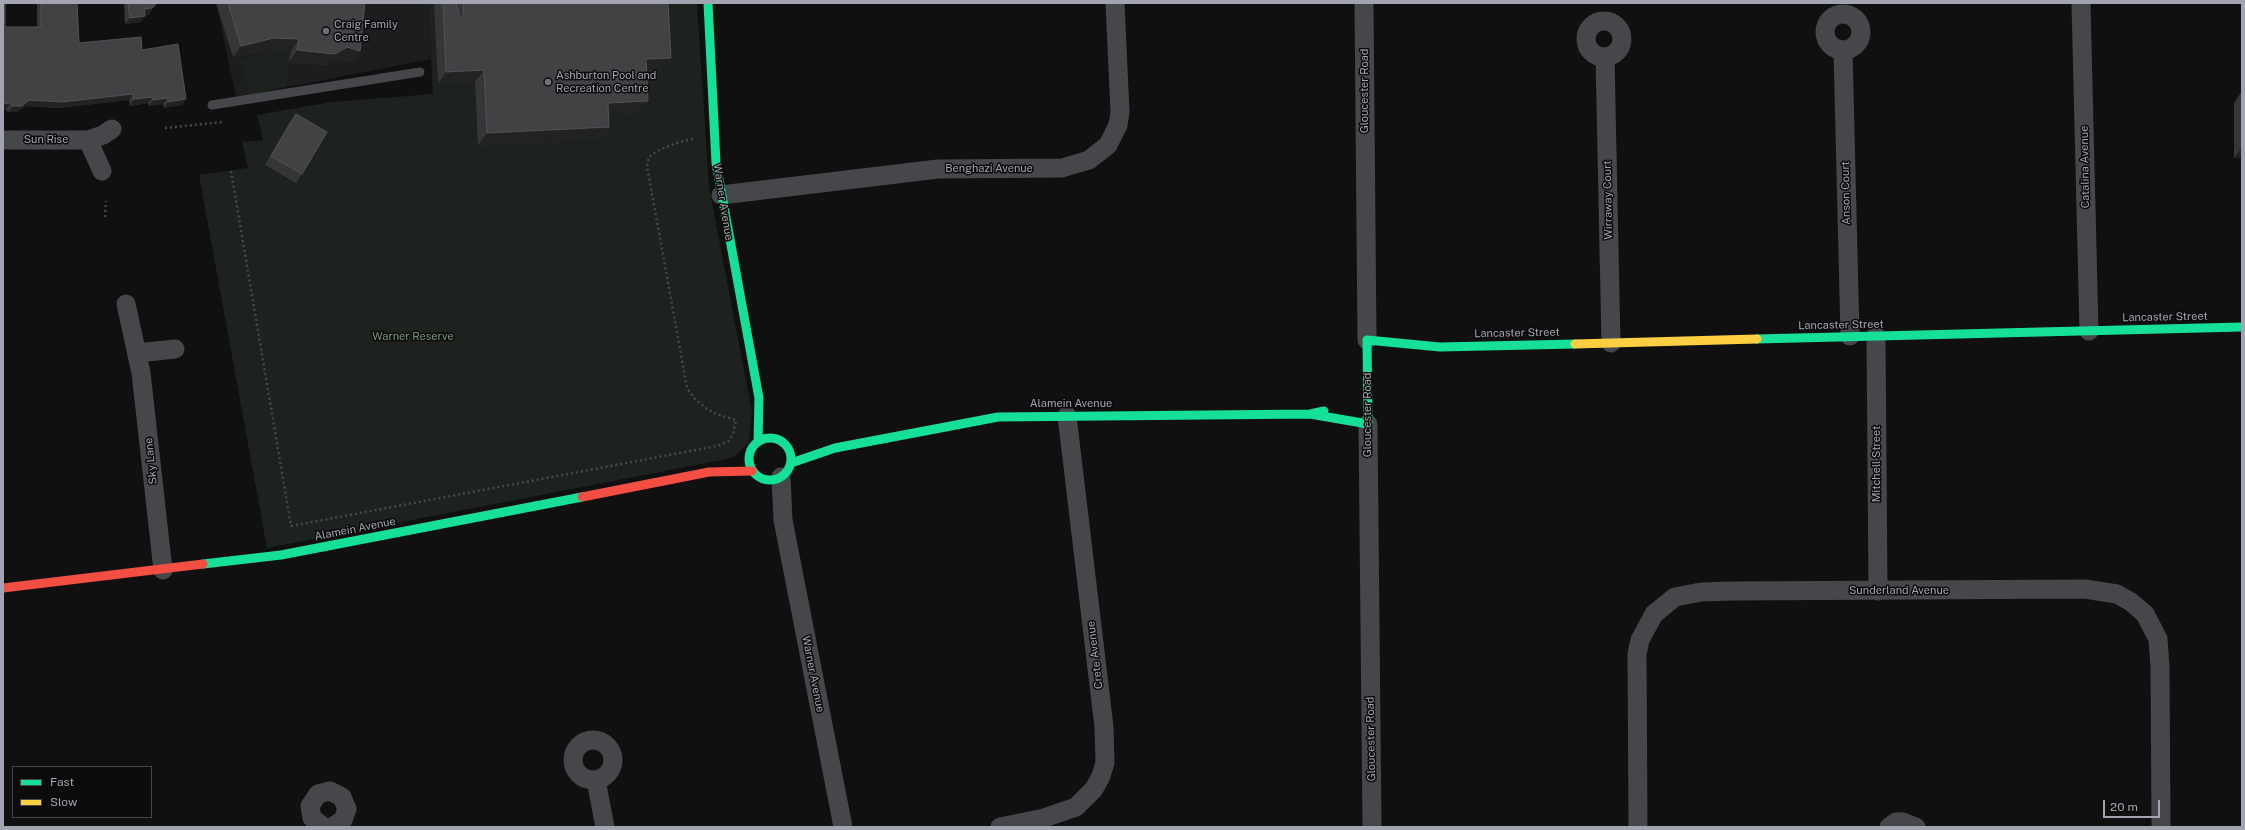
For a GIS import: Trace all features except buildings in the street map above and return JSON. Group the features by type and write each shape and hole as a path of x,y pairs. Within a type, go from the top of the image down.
{"street":[{"name":"Warner Avenue","path":"708,3 714,136 721,195 759,398 758,442"},
{"name":"Benghazi Avenue","path":"721,195 938,169 1062,168 1089,160 1108,145 1118,125 1120,112 1116,3"},
{"name":"Gloucester Road","path":"1364,3 1371,350 1368,424 1372,827"},
{"name":"Catalina Avenue","path":"2081,3 2089,331"},
{"name":"Anson Court","path":"1843,50 1850,336"},
{"name":"Wirraway Court","path":"1605,57 1611,342"},
{"name":"Sun Rise","path":"3,140 88,140 112,130"},
{"path":"88,140 102,171"},
{"name":"Sky Lane","path":"126,304 141,373 163,570"},
{"name":"Lancaster Street","path":"1371,350 1611,342 2242,327"},
{"name":"Mitchell Street","path":"1876,336 1878,591"},
{"name":"Lancaster Street","path":"1400,354 1440,347"},
{"path":"137,353 175,349"},
{"name":"Warner Avenue","path":"759,398 768,415"},
{"path":"1357,406 1368,403"},
{"name":"Alamein Avenue","path":"1310,414 1340,408"},
{"name":"Alamein Avenue","path":"3,588 281,555 709,472 773,473 835,448 998,417 1310,414 1368,424"},
{"name":"Crete Avenue","path":"1000,827 1044,818 1076,807 1094,788 1101,776 1105,763 1104,727 1067,416"},
{"path":"772,427 776,439"},
{"path":"770,438 776,439 787,447 791,457 773,473 749,465 749,452 758,442 770,438"},
{"name":"Alamein Avenue","path":"787,447 835,448"},
{"name":"Alamein Avenue","path":"709,472 749,452"},
{"name":"Warner Avenue","path":"773,473 843,827"},
{"name":"Sunderland Avenue","path":"1638,827 1637,654 1640,640 1646,626 1654,614 1665,603 1675,597 1701,592 2086,589 2117,594 2131,602 2145,614 2158,639 2160,667 2161,827"},
{"path":"596,780 605,827"},
{"path":"1889,827 1896,822 1903,822 1916,827"}],"lane":[{"path":"212,105 420,72"}],"path":[{"path":"165,128 222,122"},
{"path":"231,171 291,526 717,446 729,441 735,430 736,420 716,414 707,409 695,399 687,388 648,166 649,157 656,151 692,139 714,136"},
{"path":"105,217 106,201"}],"shaded area":[{"name":"Craig Family Centre","path":"216,3 428,3 431,59 236,97"}],"green space":[{"name":"Warner Reserve","path":"428,3 697,3 709,187 752,412 749,443 735,456 727,459 267,548 199,175 248,168 242,142 263,140 257,115 332,102 433,94"},
{"path":"266,50 291,51 286,87 249,95 242,61"}],"traffic: fast":[{"path":"708,3 716,163 759,398 758,442"},
{"path":"1757,339 2242,327"},
{"path":"1310,414 1368,424 1367,340 1440,347 1575,344"},
{"path":"791,463 835,448 998,417 1310,414 1324,411"},
{"path":"766,438 774,438 782,441 788,447 791,459 788,471 782,477 774,480 766,480 758,477 752,471 749,463 749,455 752,447 758,441 766,438"},
{"path":"203,564 281,555 582,497"}],"traffic: slow":[{"path":"1575,344 1757,339"}],"traffic: jam":[{"path":"582,497 709,472 752,471"},
{"path":"3,588 203,564"}],"place":[{"name":"Craig Family Centre","path":"326,31"},
{"name":"Ashburton Pool and Recreation Centre","path":"548,82"}]}
